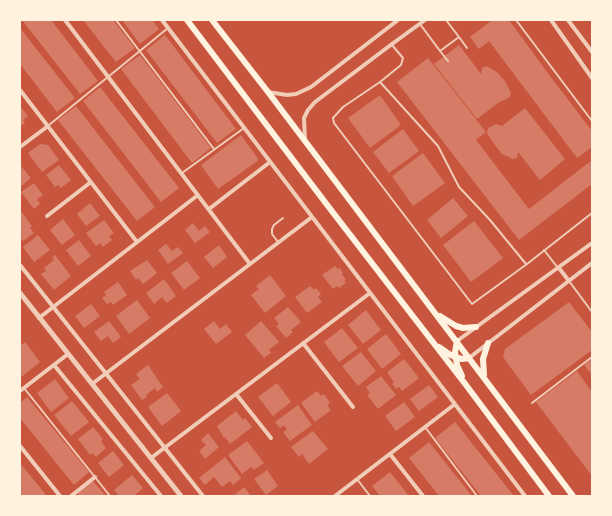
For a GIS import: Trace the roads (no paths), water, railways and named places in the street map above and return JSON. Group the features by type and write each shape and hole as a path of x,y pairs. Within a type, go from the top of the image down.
{"main road":[{"path":"187,20 330,210 466,385 548,496"},
{"path":"212,20 457,341 573,496"},
{"path":"434,312 449,323 456,326 463,328 476,327"},
{"path":"429,338 455,357 462,359 469,358"},
{"path":"457,341 455,347 455,357 466,385"},
{"path":"485,378 483,359 488,343"}],"street":[{"path":"66,20 250,264"},
{"path":"162,20 525,496"},
{"path":"268,92 287,95 296,94 311,87 398,20"},
{"path":"305,141 304,118 308,110 315,102 425,20"},
{"path":"551,20 592,78"},
{"path":"568,20 592,52"},
{"path":"20,90 136,242"},
{"path":"20,147 48,126"},
{"path":"209,209 270,162"},
{"path":"47,216 91,182"},
{"path":"39,318 198,195"},
{"path":"92,384 312,217"},
{"path":"457,341 592,243"},
{"path":"469,358 592,263"},
{"path":"20,265 203,496"},
{"path":"558,268 568,281"},
{"path":"20,293 181,496"},
{"path":"151,458 370,293"},
{"path":"303,344 353,408"},
{"path":"22,390 68,354"},
{"path":"54,365 161,496"},
{"path":"236,394 271,438"},
{"path":"335,496 455,404"},
{"path":"20,446 60,496"},
{"path":"390,454 423,496"},
{"path":"71,496 95,477"}],"lane":[{"path":"116,20 214,149"},
{"path":"446,20 467,48"},
{"path":"516,20 592,121"},
{"path":"420,24 448,61"},
{"path":"48,126 168,28"},
{"path":"440,51 459,37"},
{"path":"392,44 402,56 402,63 380,82 343,107 333,118 334,123 472,304 527,264 592,213"},
{"path":"380,82 438,146 459,187 490,220 527,264"},
{"path":"182,173 244,127"},
{"path":"278,243 272,234 272,229 274,225 283,218"},
{"path":"544,250 558,268"},
{"path":"568,281 592,312"},
{"path":"532,403 592,357"},
{"path":"22,390 110,496"},
{"path":"425,427 477,496"},
{"path":"357,479 370,496"}]}
